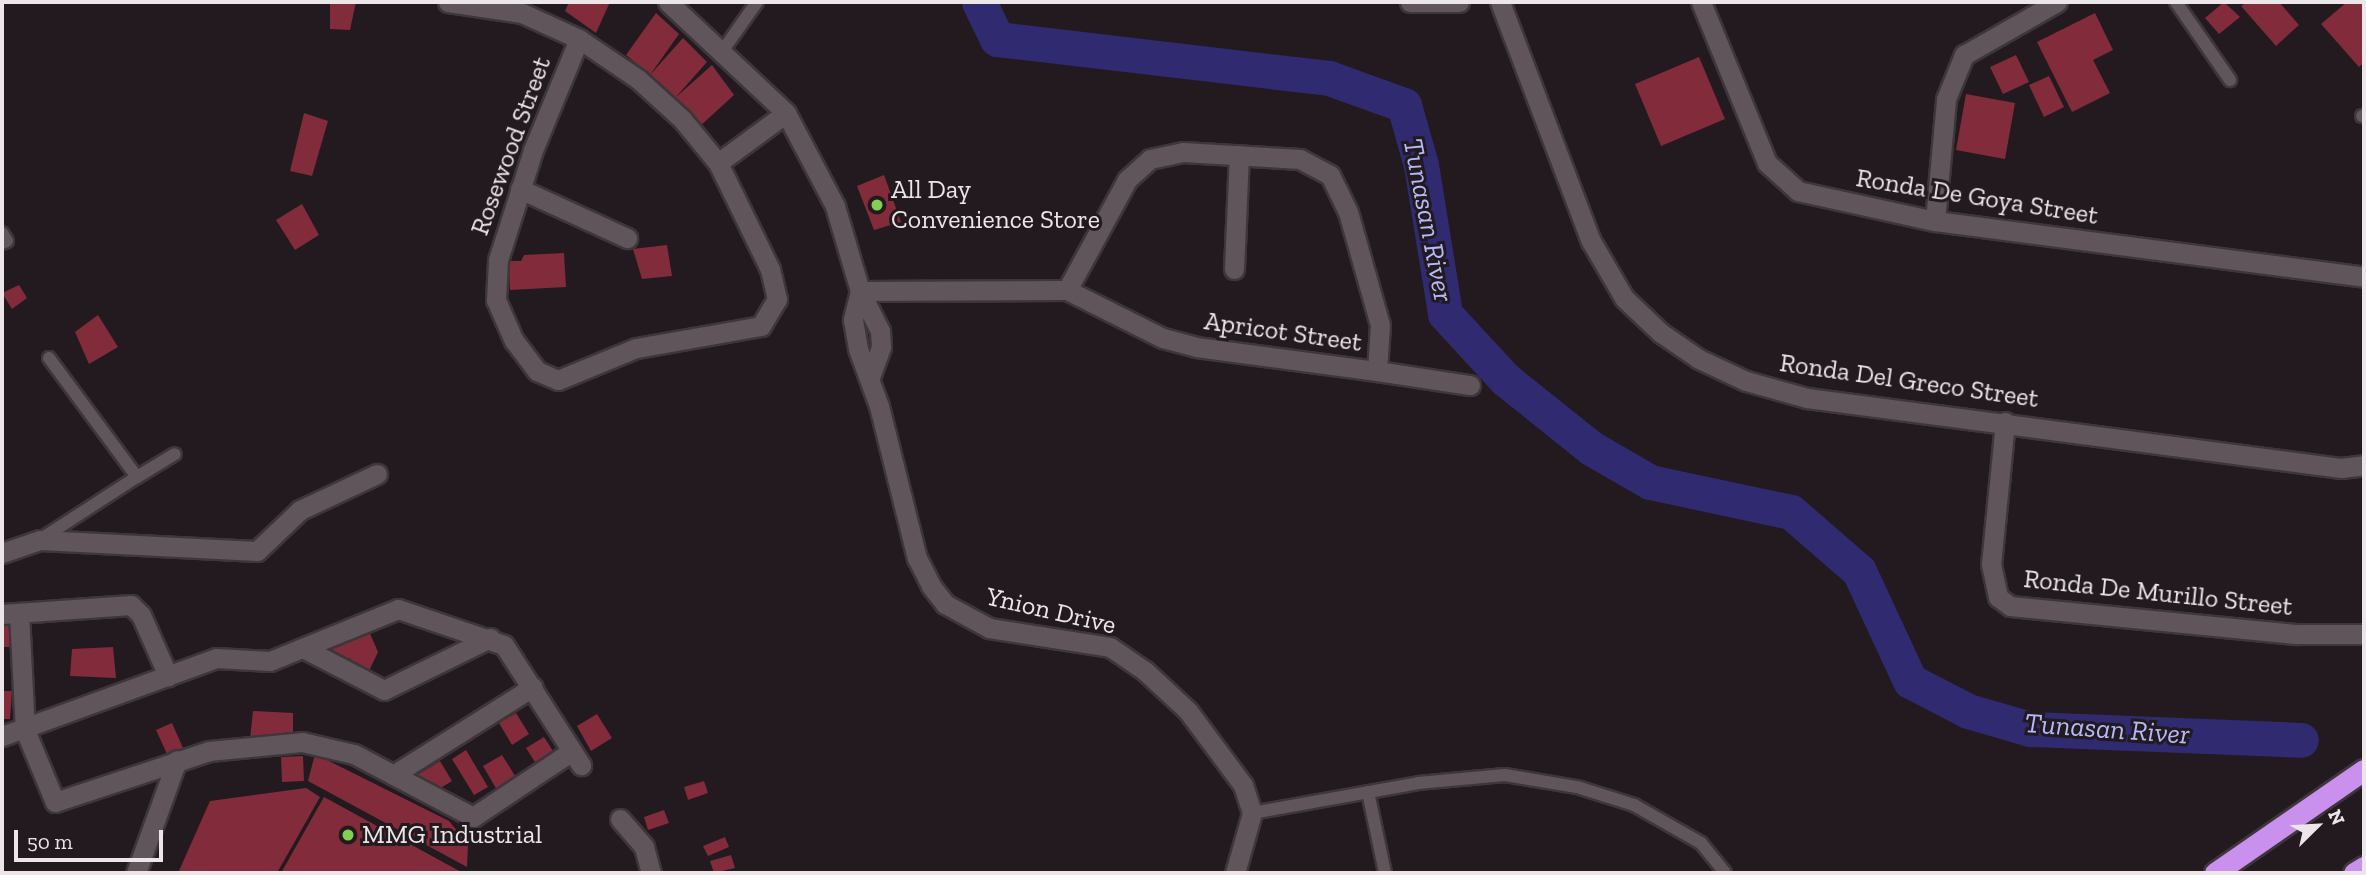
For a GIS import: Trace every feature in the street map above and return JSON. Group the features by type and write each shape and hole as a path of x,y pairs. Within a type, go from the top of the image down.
{"highway":[{"path":"2215,873 2364,771"},
{"path":"2354,873 2364,867"}],"street":[{"path":"448,2 522,13 579,39 638,79 682,119 718,163 786,113"},
{"path":"668,2 786,113 835,206 860,291 880,331 881,347 870,378"},
{"path":"1410,2 1460,2"},
{"name":"Ronda Del Greco Street","path":"1500,2 1591,241 1624,298 1661,333 1746,381 1807,398 2341,468 2364,465"},
{"name":"Ronda De Goya Street","path":"1701,2 1752,132 1783,181 1814,198 1935,220 2364,277"},
{"path":"1935,220 1946,99 1964,55 2057,2"},
{"name":"Rosewood Street","path":"579,39 520,189 498,260 496,300 514,341 547,377 569,379 636,348 752,330 768,319 777,299 750,221 718,163"},
{"name":"Apricot Street","path":"860,291 1067,290 1163,338 1196,347 1377,371 1380,325 1340,190 1317,164 1239,155 1167,154 1138,167 1067,290"},
{"path":"1234,269 1239,155"},
{"path":"520,189 627,238"},
{"name":"Ynion Drive","path":"860,291 855,335 870,378 917,558 945,604 989,628 1086,641 1119,653 1188,711 1243,785 1252,813"},
{"path":"1377,371 1470,385"},
{"name":"Ronda De Murillo Street","path":"2005,422 1992,564 1998,597 2010,606 2298,634 2364,634"},
{"path":"2,554 40,540 257,551 300,510 377,474"},
{"path":"2,736 25,730 168,676 216,657 260,663 398,609 490,638 514,656 577,758 473,817 354,754 302,742 236,746 177,760 55,802 25,730 11,614 131,605 141,615 168,676"},
{"path":"303,648 384,690 490,638"},
{"path":"393,775 533,687"},
{"path":"136,873 177,760"},
{"path":"1235,873 1252,813"},
{"path":"620,819 645,847 651,873"}],"lane":[{"path":"721,53 757,2"},
{"path":"2176,2 2230,80"},
{"path":"2,233 7,241 2,243"},
{"path":"49,358 137,477"},
{"path":"40,540 175,454"},
{"path":"1252,813 1368,792 1506,775 1577,787 1634,805 1701,843 1725,873"},
{"path":"1368,792 1385,873"}],"building":[{"path":"330,2 356,2 350,30 330,29"},
{"path":"569,2 610,2 596,33 565,11"},
{"path":"2224,2 2240,17 2219,34 2205,18"},
{"path":"2247,2 2279,2 2299,25 2276,46 2241,6"},
{"path":"2347,2 2364,2 2364,63 2359,67 2321,24"},
{"path":"656,13 679,34 650,75 626,55"},
{"path":"2095,13 2113,50 2093,60 2110,93 2072,112 2037,42"},
{"path":"683,38 707,62 675,98 712,65 734,95 699,127 650,75"},
{"path":"2016,55 2029,82 2003,94 1990,67"},
{"path":"1699,57 1725,119 1661,146 1635,84"},
{"path":"2049,76 2064,107 2044,117 2029,85"},
{"path":"1966,94 2015,103 2005,159 1956,150"},
{"path":"304,113 328,121 312,176 290,171"},
{"path":"884,175 901,222 874,230 857,186"},
{"path":"302,204 319,235 295,250 276,220"},
{"path":"667,245 672,276 642,279 633,249"},
{"path":"564,253 566,287 510,290 508,261 521,261 524,255"},
{"path":"19,285 27,298 12,309 2,293"},
{"path":"98,315 118,347 89,364 75,332"},
{"path":"365,622 378,652 367,675 352,671 350,658 343,661 326,642"},
{"path":"2,624 14,624 11,647 2,647"},
{"path":"113,647 116,678 70,676 72,649"},
{"path":"2,691 12,691 10,719 2,719"},
{"path":"253,711 293,713 293,738 250,739"},
{"path":"516,713 529,734 512,745 499,723"},
{"path":"597,714 612,738 591,751 577,726"},
{"path":"172,723 183,748 167,754 156,730"},
{"path":"544,737 553,751 535,762 526,748"},
{"path":"466,750 488,787 474,795 452,759"},
{"path":"315,754 449,821 468,844 467,867 308,781"},
{"path":"502,755 517,779 497,790 483,766"},
{"path":"303,756 304,781 282,782 281,757"},
{"path":"440,761 452,781 429,795 417,775"},
{"path":"704,781 708,793 688,800 684,787"},
{"path":"306,788 320,797 277,873 178,873 210,801"},
{"name":"MMG Industrial","path":"324,797 463,873 281,873"},
{"path":"664,810 669,823 648,830 644,817"},
{"path":"725,837 729,847 708,856 703,846"},
{"path":"731,855 735,868 714,873 710,861"}],"waterway":[{"name":"Tunasan River","path":"979,2 997,39 1329,78 1404,105 1421,165 1445,314 1505,379 1591,448 1650,482 1791,512 1859,571 1910,681 1968,711 2030,729 2301,740"}],"place":[{"name":"All Day Convenience Store","path":"877,205"},
{"name":"MMG Industrial","path":"348,835"}]}
